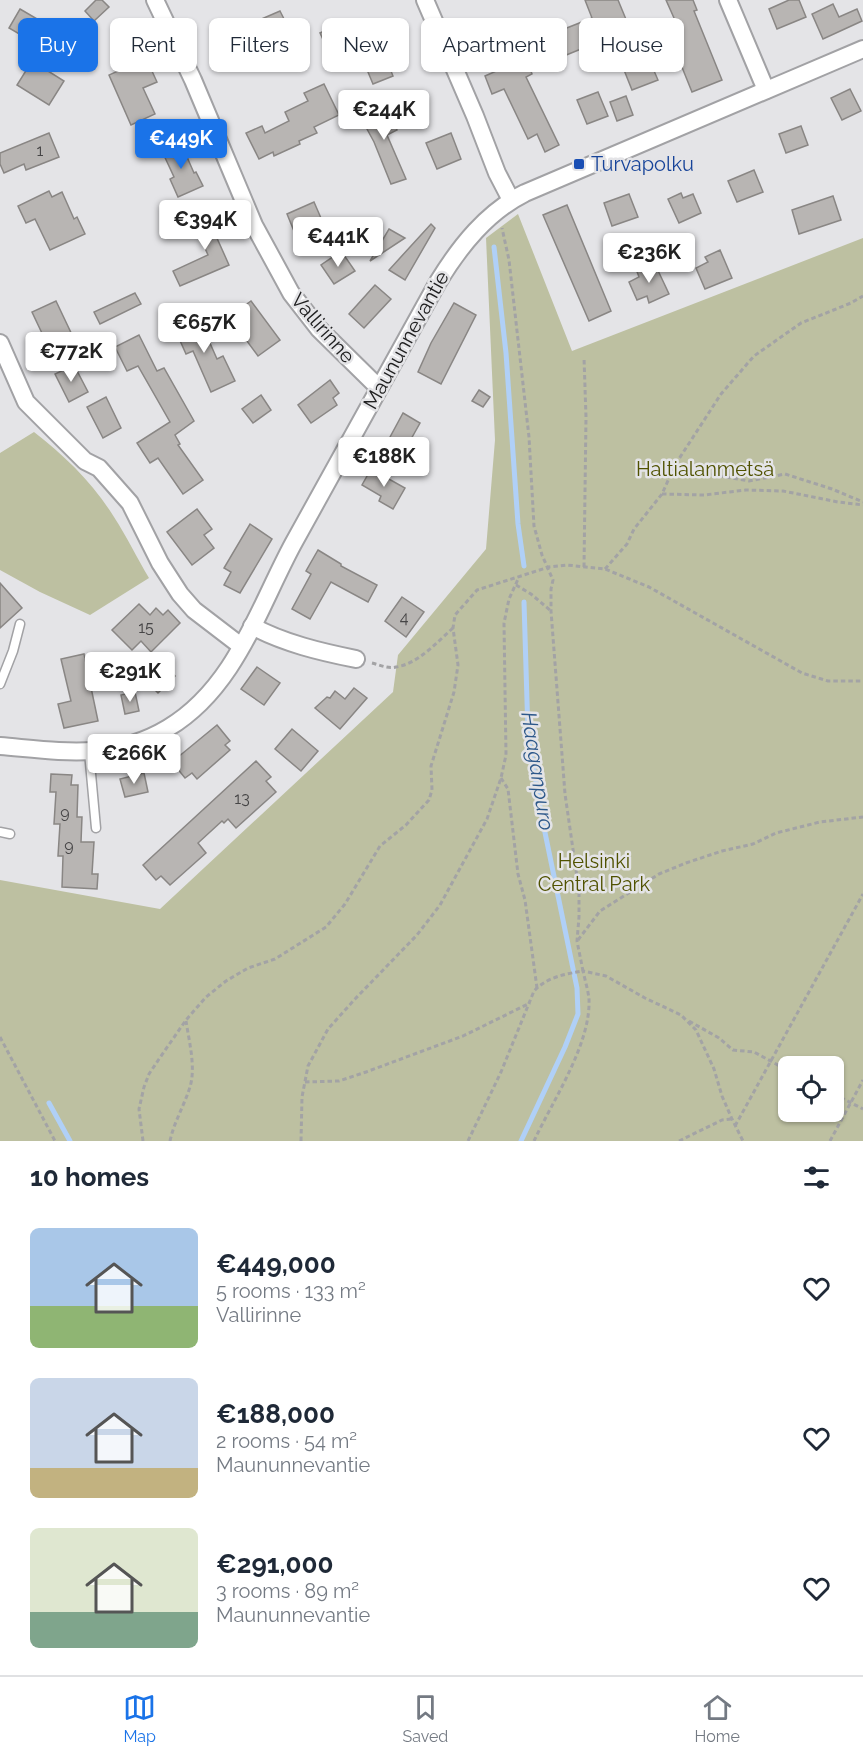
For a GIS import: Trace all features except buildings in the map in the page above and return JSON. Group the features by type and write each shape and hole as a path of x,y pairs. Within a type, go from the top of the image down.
{"street":[{"name":"Vallirinne","path":"155,0 193,80 254,225 291,293 309,318 379,388"},
{"path":"426,0 497,173 511,201"},
{"path":"728,0 766,90"},
{"name":"Maununnevantie","path":"0,746 99,752 124,747 146,739 195,710 214,689 233,662 292,545 448,266 465,242 487,219 511,201 592,164 863,49"},
{"path":"0,343 5,372 26,402 85,461 99,468 129,503 160,563 180,594 194,610 241,646"},
{"path":"252,626 277,637 356,659"}],"lane":[{"path":"0,684 13,651 20,624"},
{"path":"89,752 96,828"},
{"path":"0,832 10,834"}],"path":[{"path":"497,212 509,260 529,437 534,526 542,555 553,580 551,611 566,794 579,891 577,941 589,999 586,1028 567,1076 534,1141"},
{"path":"605,569 627,544 634,529 662,494 675,465 722,394 754,356 801,323 863,296"},
{"path":"584,357 586,417 584,567"},
{"path":"675,465 749,481 785,474 832,489 863,504"},
{"path":"662,494 704,495 746,490 783,491 838,502 863,504"},
{"path":"143,1141 139,1109 144,1086 149,1074 186,1020 226,981 248,968 275,959 326,927 345,904 380,846 406,825 429,800 432,790 431,766 454,692 458,665 453,628 455,615 477,590 549,567 605,569 649,587 802,673 828,681 863,681"},
{"path":"301,1141 302,1097 308,1066 328,1029 417,935 440,905 487,819 506,755 504,623 509,599 519,576"},
{"path":"516,585 551,611"},
{"path":"356,659 391,668 399,667 418,658 453,628"},
{"path":"501,778 508,789 518,874 525,900 537,988"},
{"path":"577,941 600,911 659,874 722,851 753,844 776,833 820,822 863,817"},
{"path":"735,1126 863,894"},
{"path":"468,1141 501,1072 534,991 549,980 563,974 583,971 606,976 645,999 681,1015 696,1030 743,1141"},
{"path":"305,1082 339,1081 348,1078 463,1036 531,1002"},
{"path":"685,1019 719,1038 734,1050 754,1052 778,1066"},
{"path":"170,1141 172,1130 191,1085 192,1061 186,1020"},
{"path":"0,1037 55,1141"},
{"path":"830,1141 863,1080"},
{"path":"844,1099 863,1109"},
{"path":"679,1141 722,1120 732,1119"}],"green space":[{"name":"Helsinki Central Park","path":"518,214 572,351 863,238 863,1141 0,1141 0,880 160,909 393,692 398,655 486,549 495,440 486,238"},
{"path":"34,432 88,481 119,525 149,578 90,615 0,570 0,453"}],"waterway":[{"name":"Haaganpuro","path":"494,247 506,353 518,524 524,566"},
{"name":"Haaganpuro","path":"521,1141 578,1014 577,988 542,818 528,734 524,602"},
{"name":"Haaganpuro","path":"49,1103 70,1141"}],"place":[{"name":"Turvapolku","path":"579,164"}],"park label":[{"name":"Haltialanmetsä","path":"705,469"}]}
